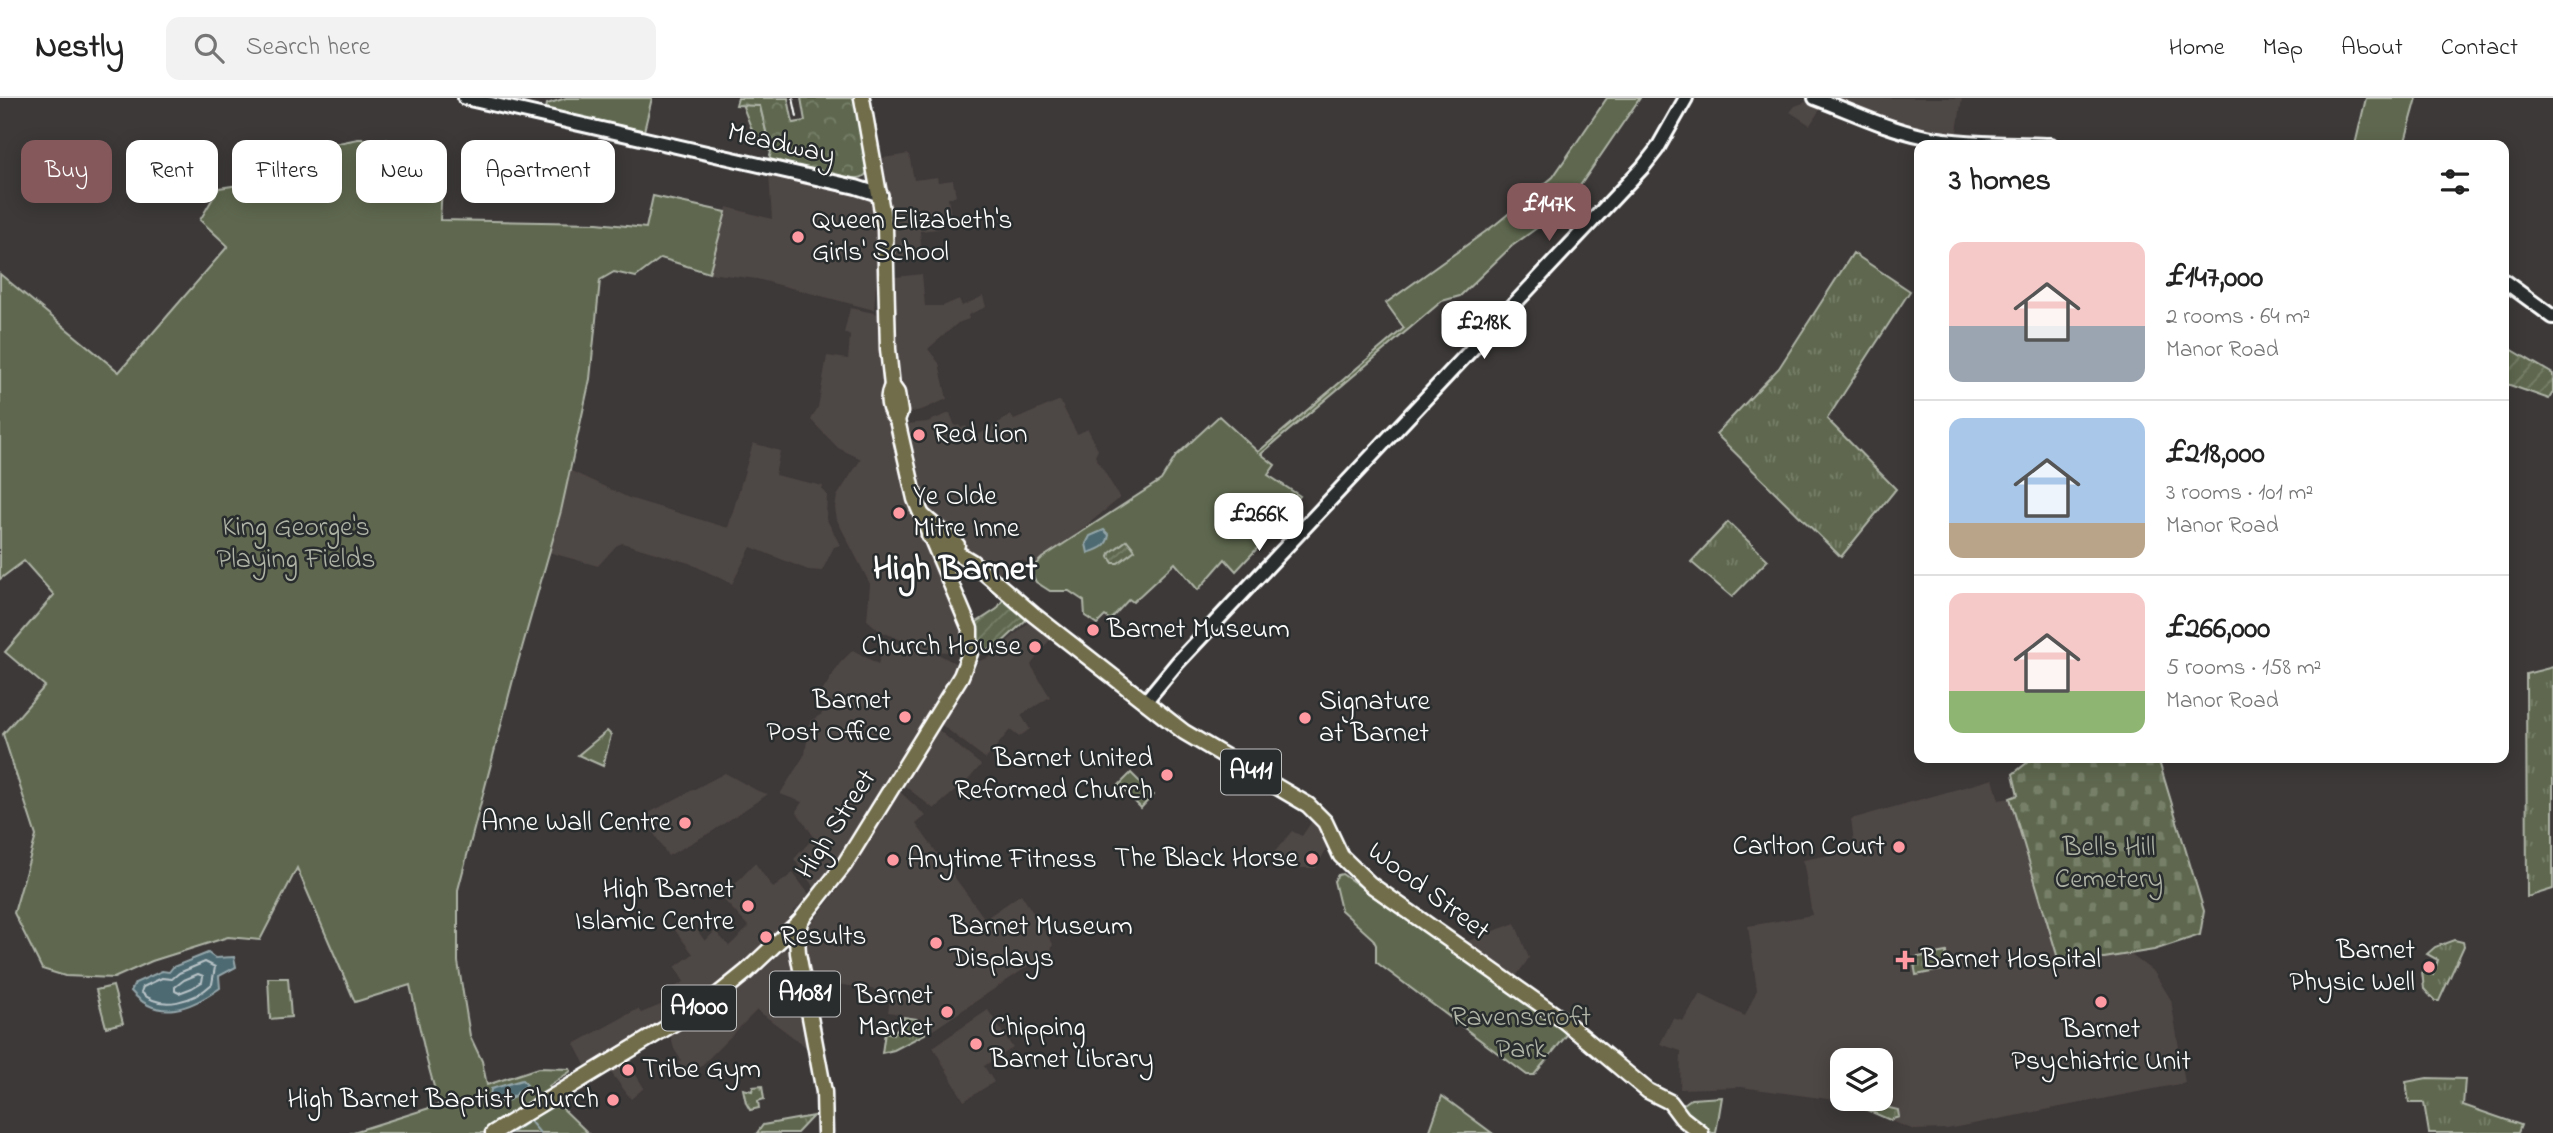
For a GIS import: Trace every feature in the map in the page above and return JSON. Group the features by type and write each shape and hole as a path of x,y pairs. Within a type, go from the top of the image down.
{"main road":[{"path":"862,98 881,195"},
{"name":"Wood Street","path":"881,195 887,248 886,312 892,386 897,393 900,409 897,420 911,486 922,514 943,547 966,557 1034,615 1205,746 1308,805 1325,822 1341,856 1370,884 1564,1021 1648,1091 1670,1101 1682,1118 1701,1133"},
{"path":"943,547 955,559 966,557"},
{"name":"High Street","path":"789,942 800,921 844,865 967,664 970,629 943,547"},
{"name":"A1000","path":"498,1130 705,1004 789,942"},
{"name":"A1081","path":"789,942 824,1092 825,1133"}],"street":[{"name":"Meadway","path":"465,98 856,187 881,195"},
{"path":"1145,702 1178,662 1643,167 1657,149 1686,98"},
{"path":"1815,98 1896,129 1957,140"},
{"path":"856,187 877,173"},
{"path":"2509,285 2553,317"}],"shaded area":[{"path":"1832,98 1962,98 1957,132 1922,128"},
{"path":"1806,102 1821,108 1810,125 1790,112 1795,106"},
{"path":"909,154 914,180 937,177 938,182 953,180 956,196 948,198 951,216 938,218 939,229 920,231 922,258 896,260 883,158"},
{"name":"Queen Elizabeth's Girls' School","path":"769,174 853,193 874,204 879,255 874,310 757,279 709,273 727,207 772,219"},
{"path":"922,274 925,306 943,306 959,299 962,306 983,296 986,307 968,315 969,319 958,323 928,349 939,363 947,399 905,414 895,332 895,277"},
{"path":"850,308 879,314 886,410 904,489 915,521 963,620 964,653 932,651 959,665 879,792 851,845 815,889 794,859 814,837 796,811 802,802 780,794 805,754 810,721 822,714 823,690 840,663 853,650 878,664 885,642 915,646 880,631 867,620 870,584 837,520 835,508 837,496 861,459 838,448 811,420 818,407 827,356 848,359 850,336 844,333"},
{"path":"1058,401 1077,434 1088,429 1098,450 1095,456 1120,498 1034,565 1021,560 995,574 927,511 920,495 907,424 927,422 950,413 955,426 966,426 973,438 1011,415 1014,420"},
{"path":"753,443 780,451 775,475 823,486 822,490 827,495 826,518 840,545 834,547 822,571 808,570 751,547 732,584 689,563 622,543 598,566 548,552 561,511 569,470 629,498 728,528"},
{"path":"1030,621 1051,638 1031,665 1050,697 1021,715 1030,729 1019,737 1010,730 986,759 939,723 979,661 990,657"},
{"path":"936,728 981,765 934,809 901,783"},
{"path":"725,773 768,794 713,831 668,856 643,816"},
{"name":"Barnet Hospital","path":"1993,779 1999,800 2010,798 2060,965 2130,954 2154,972 2171,1000 2185,1083 1947,1129 1914,1130 1867,1111 1893,1111 1893,1048 1830,1048 1830,1099 1741,1087 1680,1089 1681,1051 1660,1044 1673,1018 1683,1021 1700,994 1745,1016 1757,990 1748,926 1812,915 1803,860 1855,850 1851,819"},
{"path":"899,791 926,816 916,824 985,919 1021,894 1053,944 1051,951 930,1032 920,1018 888,1012 891,992 808,980 806,971 806,935 811,924 839,888 864,842"},
{"path":"1314,818 1327,839 1328,846 1316,868 1301,868 1272,855 1292,831 1302,836"},
{"path":"755,863 773,888 793,873 809,894 746,967 720,987 587,1069 574,1044 638,1009 641,1013 667,1002 663,993 684,982 675,967 693,954 672,926 687,916 705,941 715,931 729,946 749,927 722,898"},
{"path":"1515,923 1529,958 1510,985 1460,948 1468,941"},
{"path":"784,949 793,954 810,1050 757,1010 691,1076 678,1063 681,1060 674,1049 670,1034 707,1013 766,967"},
{"path":"988,1010 1013,1048 984,1066 994,1082 964,1101 933,1047"},
{"path":"627,1060 644,1088 631,1099 609,1070"}],"green space":[{"path":"566,98 652,98 644,131 546,109 547,104"},
{"path":"738,98 788,98 793,123 805,121 801,98 856,98 867,173 861,177 849,178 769,160 771,152 760,106 736,105"},
{"path":"1607,98 1640,98 1575,193 1541,225 1512,246 1460,296 1442,301 1261,454 1275,465 1268,475 1300,496 1236,571 1225,559 1198,590 1175,563 1133,602 1129,599 1110,620 1105,616 1097,624 1085,616 1084,601 1069,591 1050,591 1036,582 1030,570 1042,558 1161,480 1176,456 1219,416 1258,452 1404,328 1386,303 1496,224 1553,177"},
{"path":"2366,98 2417,98 2405,140 2356,140"},
{"path":"742,104 760,106 771,152 754,135"},
{"name":"King George's Playing Fields","path":"358,139 388,140 356,140 356,203 441,203 440,220 597,223 646,228 653,196 726,212 709,273 661,258 636,277 614,272 600,280 590,379 561,511 458,890 458,962 470,1036 482,1061 487,1085 538,1068 570,1069 571,1071 549,1086 559,1105 588,1133 350,1133 439,1105 410,985 355,1002 297,868 260,940 228,937 152,961 114,978 65,976 42,969 14,913 36,836 3,734 45,686 5,652 54,595 24,561 0,579 0,274 119,372 228,246 200,220 210,203 218,203 219,188 232,186 232,203 342,203 342,142"},
{"path":"1853,253 1910,291 1827,419 1896,489 1841,557 1716,434 1779,368"},
{"path":"2509,348 2553,374 2553,392 2549,399 2509,385"},
{"path":"1728,522 1768,560 1732,597 1691,562"},
{"path":"1127,540 1135,550 1118,563 1113,563 1109,557 1110,553"},
{"path":"1004,598 1027,619 997,647 980,651 977,622 997,609"},
{"path":"2553,667 2553,889 2527,897 2526,674"},
{"path":"607,731 611,735 603,766 578,755"},
{"name":"Bells Hill Cemetery","path":"2027,763 2160,763 2204,911 2200,935 2154,950 2060,965 2010,798 2018,795 2013,774"},
{"path":"1131,773 1153,795 1141,808 1119,785"},
{"name":"Ravenscroft Park","path":"1342,874 1367,891 1565,1031 1566,1036 1534,1075 1527,1075 1376,962 1376,945 1373,939 1341,910 1334,881"},
{"path":"2454,940 2463,942 2464,946 2439,1001 2435,1001 2424,989 2422,971 2433,975 2438,960 2427,954 2435,947"},
{"path":"1946,952 1947,969 1916,975 1913,958"},
{"path":"268,978 288,978 291,1017 270,1019"},
{"path":"113,986 123,1023 106,1027 96,990"},
{"path":"904,1017 917,1019 925,1034 894,1050 882,1053 885,1032 893,1034"},
{"path":"2427,1078 2465,1079 2463,1105 2521,1125 2518,1133 2429,1133 2424,1103 2409,1103 2406,1082"},
{"path":"762,1086 764,1099 758,1101 759,1108 750,1110 743,1089 752,1091 753,1087"},
{"path":"1442,1096 1492,1133 1429,1133"},
{"path":"1722,1097 1716,1133 1712,1133 1681,1106 1691,1099"},
{"path":"1898,1110 1899,1117 1890,1120 1869,1111"},
{"path":"813,1116 797,1133 757,1133 763,1125"}],"water":[{"path":"1104,530 1109,535 1104,545 1088,553 1086,544 1090,536"},
{"path":"208,953 215,958 234,957 236,967 219,976 220,988 198,1001 175,1009 164,1009 141,1001 131,991 135,983 162,971 169,972 173,967"},
{"path":"522,1080 527,1085 509,1100 495,1103 490,1097 491,1089"}],"waterway":[{"path":"511,1133 530,1121 540,1133"}],"railway":[{"path":"793,98 797,117"}],"place":[{"name":"Queen Elizabeth's Girls' School","path":"798,237"},
{"name":"Red Lion","path":"919,435"},
{"name":"Ye Olde Mitre Inne","path":"899,513"},
{"name":"Barnet Museum","path":"1093,630"},
{"name":"Church House","path":"1035,647"},
{"name":"Barnet Post Office","path":"905,717"},
{"name":"Signature at Barnet","path":"1305,718"},
{"name":"Barnet United Reformed Church","path":"1167,775"},
{"name":"Anne Wall Centre","path":"685,823"},
{"name":"Carlton Court","path":"1899,847"},
{"name":"The Black Horse","path":"1312,859"},
{"name":"Anytime Fitness","path":"893,860"},
{"name":"High Barnet Islamic Centre","path":"748,906"},
{"name":"Results","path":"766,937"},
{"name":"Barnet Museum Displays","path":"936,943"},
{"name":"Barnet Hospital","path":"1905,960"},
{"name":"Barnet Physic Well","path":"2429,967"},
{"name":"Barnet Psychiatric Unit","path":"2101,1002"},
{"name":"Barnet Market","path":"947,1012"},
{"name":"Chipping Barnet Library","path":"976,1044"},
{"name":"Tribe Gym","path":"628,1070"},
{"name":"High Barnet Baptist Church","path":"613,1100"}],"district":[{"name":"High Barnet","path":"955,570"}]}
